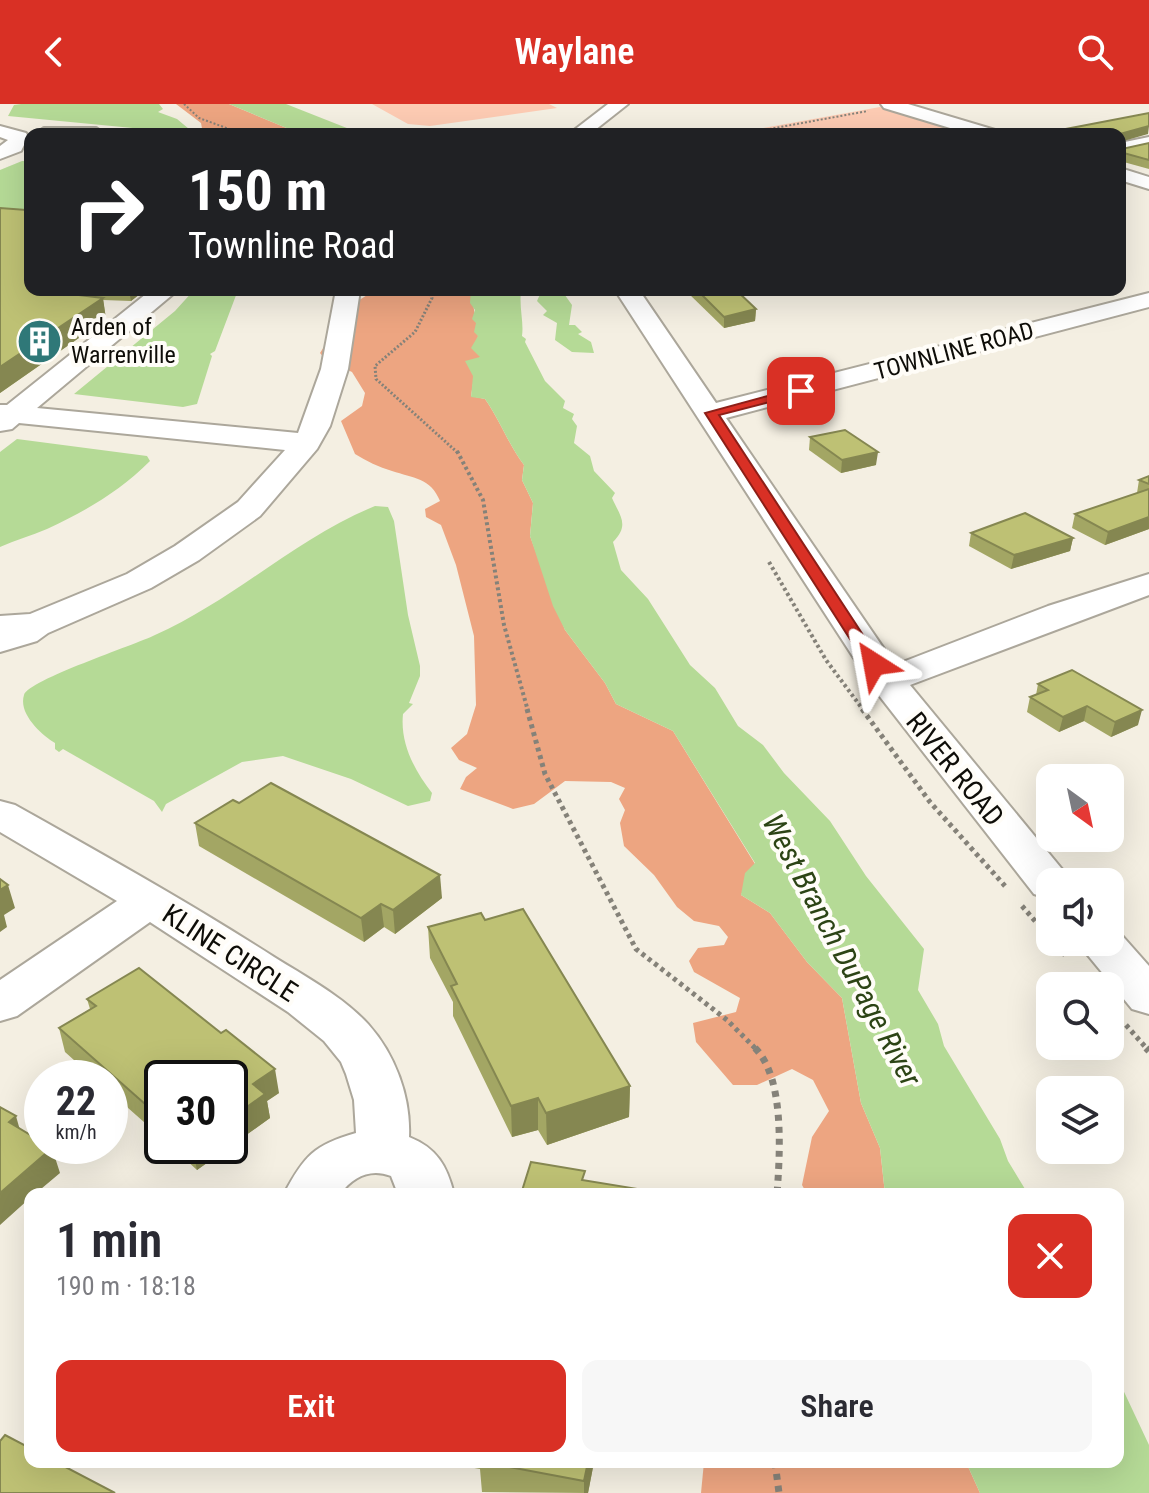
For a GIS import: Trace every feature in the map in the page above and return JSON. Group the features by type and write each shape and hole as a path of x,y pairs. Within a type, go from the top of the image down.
{"street":[{"path":"586,128 619,104"},
{"path":"893,105 969,128"},
{"path":"0,131 24,137"},
{"path":"0,153 24,138"},
{"path":"1126,148 1149,143"},
{"path":"1126,176 1149,183"},
{"path":"4,417 159,296"},
{"path":"0,641 24,633 18,626 139,581 187,553 249,509 307,443 323,407 343,327 347,296"},
{"name":"RIVER ROAD","path":"631,296 712,413 821,587 887,681 1037,868"},
{"name":"TOWNLINE ROAD","path":"712,413 1149,300"},
{"path":"111,309 139,312"},
{"path":"4,417 307,443"},
{"path":"887,681 1061,614 1149,584"},
{"name":"KLINE CIRCLE","path":"0,814 149,901 279,983 347,1034 362,1052 372,1074 385,1135 380,1151"},
{"path":"0,1004 149,901"},
{"path":"1108,956 1134,1007"},
{"path":"315,1188 331,1165 346,1157 380,1151 401,1156 413,1164 424,1178 425,1188"}],"path":[{"path":"184,104 199,118 226,128"},
{"path":"773,128 893,105"},
{"path":"431,296 415,332 375,366 376,379 455,447 483,500 504,625 545,774 636,949 727,1020 767,1060 781,1135 777,1188"},
{"path":"1134,1007 1149,1051"},
{"path":"776,1468 779,1493"}],"shaded area":[{"path":"176,104 229,104 287,128 202,128 201,123"},
{"path":"372,104 549,104 557,108 430,126 408,124"},
{"path":"880,107 948,128 763,128"},
{"path":"366,296 472,296 478,336 476,350 481,357 477,359 471,396 485,399 524,465 522,480 533,503 530,536 565,630 605,683 616,704 673,731 755,864 741,895 770,913 807,962 842,998 861,1103 880,1148 884,1188 804,1188 812,1137 829,1111 813,1080 792,1069 757,1085 733,1085 696,1042 693,1023 736,1012 740,998 694,972 689,961 698,948 724,945 728,937 719,926 694,921 677,907 654,875 624,846 620,823 625,810 619,799 625,788 611,782 565,781 534,804 513,809 460,789 466,777 477,768 459,760 451,748 467,734 476,705 474,636 456,565 441,525 426,517 425,509 440,501 436,493 426,483 377,466 355,454 341,421 362,406 365,393 352,372 326,360 320,353 350,306"},
{"path":"703,1468 969,1468 980,1493 701,1493"}],"water":[{"path":"159,104 163,109 158,112 177,119 188,128 133,128 8,116 14,105"},
{"path":"229,104 286,104 347,128 287,128"},
{"path":"24,161 24,213 0,211 0,170"},
{"path":"189,296 236,296 215,351 210,354 212,356 197,404 183,407 74,394 175,311"},
{"name":"West Branch DuPage River","path":"471,296 521,296 522,336 545,381 565,401 563,408 574,414 572,419 577,426 574,443 590,456 594,471 615,493 612,498 622,525 613,542 621,570 648,599 690,665 715,688 738,726 763,745 784,773 830,821 866,876 924,949 918,990 938,1024 944,1046 1000,1139 1008,1161 1024,1188 884,1188 880,1148 861,1103 842,998 807,962 770,913 741,895 745,873 755,863 673,731 616,704 605,683 565,630 553,606 530,536 533,503 522,480 524,465 485,399 471,397 473,376 465,361 480,357 471,348 478,336 474,332 476,323 472,319 475,310 470,303"},
{"path":"539,296 566,296 572,305 569,325 575,325 582,332 578,334 591,342 594,353 572,352 555,340 557,323 543,315 547,311 537,301"},
{"path":"17,439 147,456 150,461 127,482 89,507 47,529 0,547 0,452"},
{"path":"375,506 388,507 394,521 408,615 420,666 420,676 409,703 413,704 403,714 404,735 414,766 432,793 430,801 408,806 351,779 283,756 242,762 166,804 162,812 154,801 63,749 59,752 55,749 55,743 28,716 24,709 24,695 43,681 184,621 318,535"},
{"path":"1124,1392 1149,1445 1149,1493 980,1493 969,1468 1124,1468"}],"building":[{"path":"1149,113 1149,126 1126,132 1126,128 1071,128"},
{"path":"1149,143 1149,160 1126,154 1126,148"},
{"path":"0,208 24,210 24,296 103,298 0,367"},
{"path":"703,296 742,296 756,309 724,317"},
{"path":"845,430 878,452 842,460 810,437"},
{"path":"1149,489 1149,517 1108,532 1075,514"},
{"path":"1025,513 1073,538 1014,555 971,533"},
{"path":"1072,670 1142,710 1115,722 1087,706 1063,717 1030,697 1048,690 1038,684"},
{"path":"271,783 440,875 393,910 381,904 361,918 195,823 233,800 239,803"},
{"path":"0,879 8,885 0,890"},
{"path":"523,909 630,1086 546,1113 538,1098 511,1106 451,986 457,984 428,927 481,913 485,920"},
{"path":"139,968 221,1033 226,1030 275,1069 253,1084 265,1094 248,1106 248,1060 144,1060 144,1103 128,1089 128,1060 95,1060 59,1028 96,1006 87,999"},
{"path":"0,1107 16,1116 9,1122 24,1131 24,1164 34,1164 0,1193"},
{"path":"531,1162 585,1171 582,1180 632,1188 523,1188"},
{"path":"5,1435 24,1445 24,1468 67,1468 115,1493 0,1493 0,1441"},
{"path":"515,1468 587,1468 584,1481"}],"place":[{"name":"Arden of Warrenville","path":"40,341"}],"route":[{"path":"801,391 712,413 821,587 874,664"}]}
